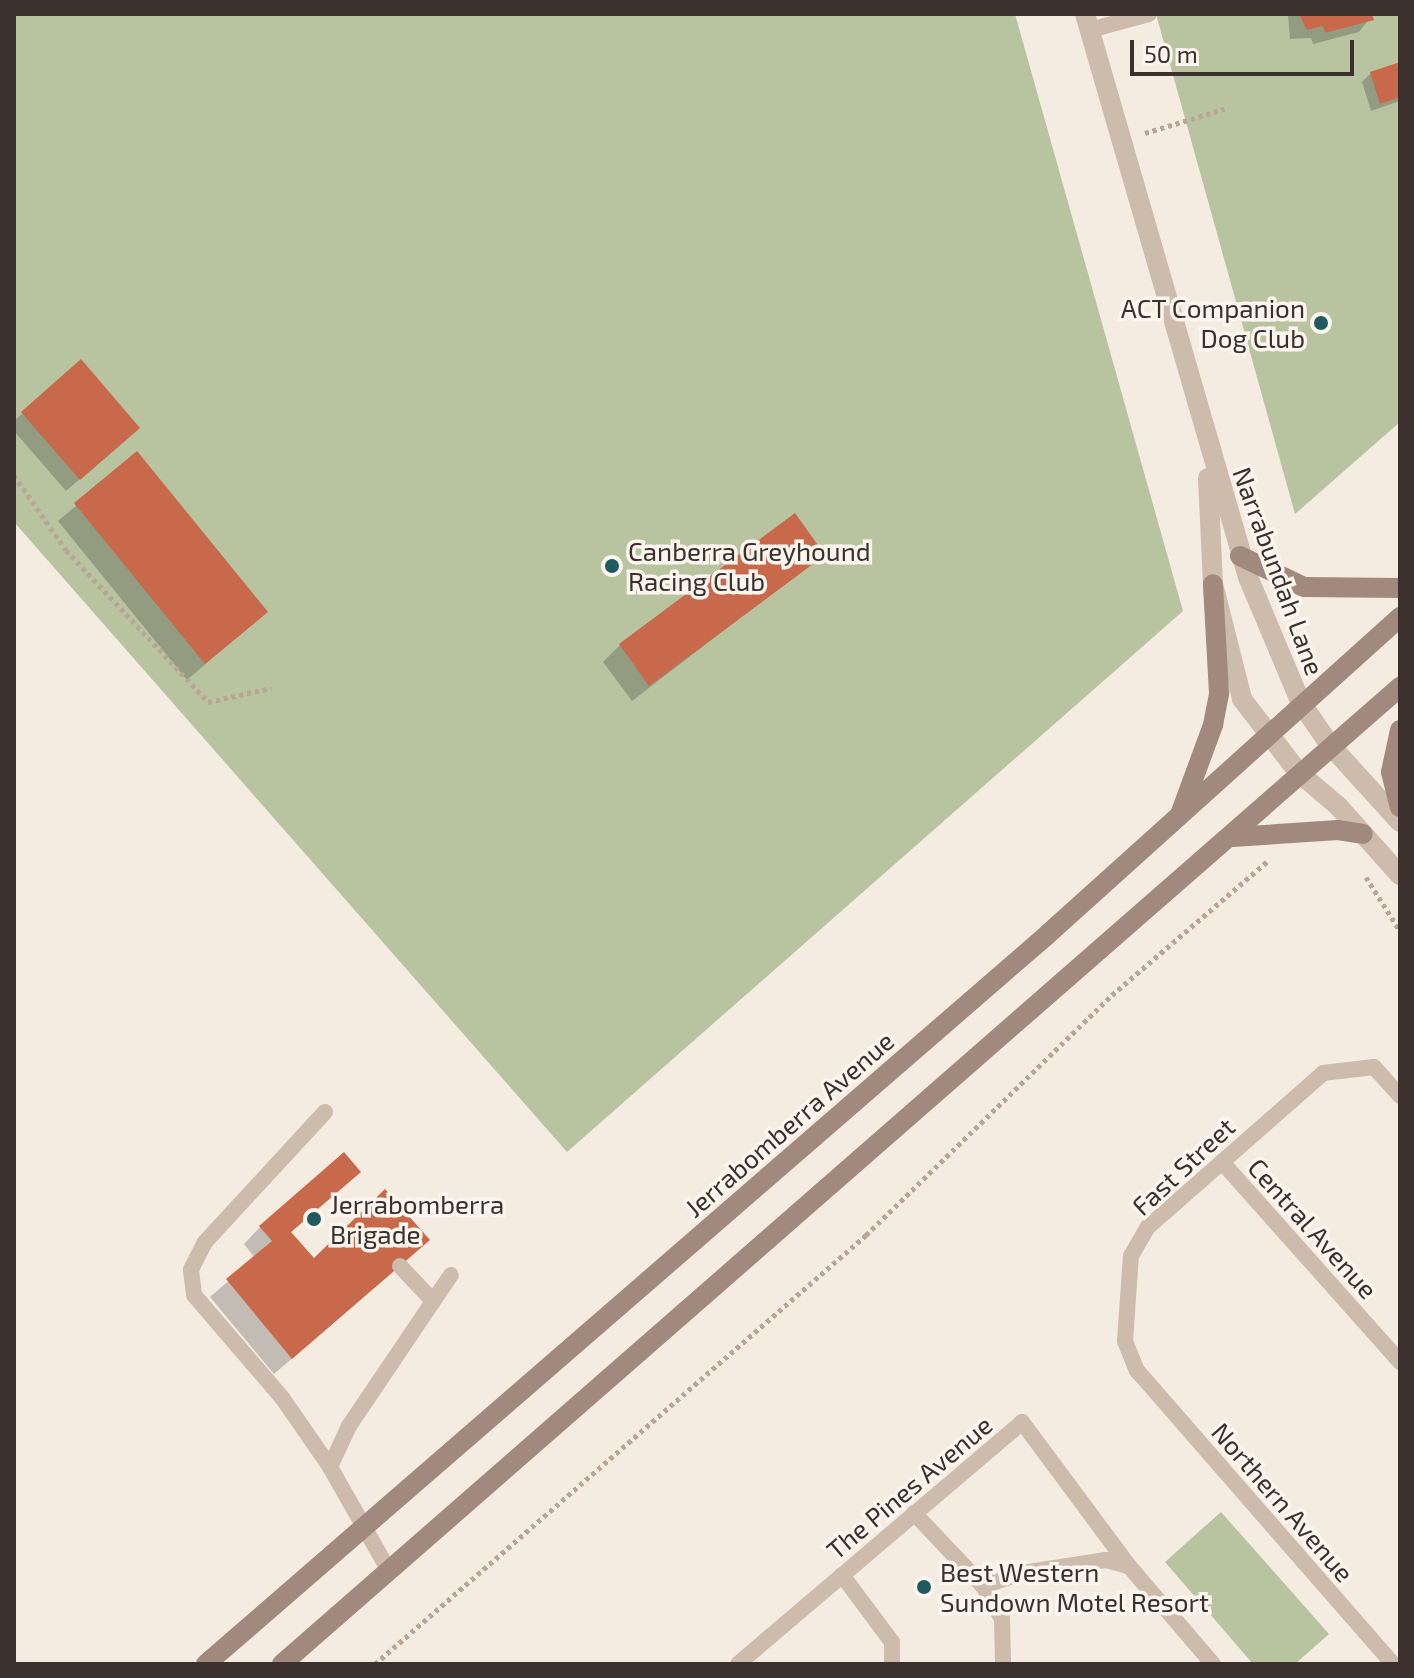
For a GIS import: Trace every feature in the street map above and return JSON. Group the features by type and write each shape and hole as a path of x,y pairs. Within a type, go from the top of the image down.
{"street":[{"name":"Narrabundah Lane","path":"1087,22 1240,556 1301,703 1330,745 1400,822"},
{"name":"Narrabundah Lane","path":"1206,446 1213,584 1242,699 1266,737 1400,875"},
{"path":"1240,556 1304,587 1400,588"},
{"path":"1179,819 1206,746 1219,693 1213,584"},
{"name":"Jerrabomberra Avenue","path":"206,1664 1179,819 1301,703 1400,617"},
{"path":"282,1664 1233,837 1298,772 1400,687"},
{"path":"1400,730 1391,772 1400,807"},
{"path":"1233,837 1338,830 1363,834"}],"lane":[{"path":"1087,22 1149,14"},
{"name":"Fast Street","path":"1137,1371 1125,1341 1131,1256 1148,1227 1323,1073 1374,1067 1400,1096"},
{"path":"325,1112 205,1242 191,1270 194,1295 283,1399 330,1467 362,1529 389,1571"},
{"name":"Central Avenue","path":"1222,1162 1400,1362"},
{"path":"400,1266 433,1301"},
{"path":"330,1467 349,1426 451,1275"},
{"name":"Northern Avenue","path":"1137,1371 1393,1664"},
{"name":"The Pines Avenue","path":"738,1664 1022,1422 1129,1566 1213,1664"},
{"path":"914,1513 983,1586 1002,1619 1003,1664"},
{"path":"983,1586 1022,1573 1106,1560 1129,1566"},
{"path":"842,1575 892,1642 892,1664"}],"path":[{"path":"1121,140 1224,109"},
{"path":"14,475 66,550 208,702 271,688"},
{"path":"375,1664 866,1235 1112,995 1281,854"},
{"path":"1363,870 1375,897 1400,931"}],"green space":[{"name":"Canberra Greyhound Racing Club","path":"14,14 1015,14 1183,611 567,1152 14,522"},
{"name":"ACT Companion Dog Club","path":"1156,14 1400,14 1400,422 1295,514"},
{"path":"1221,1512 1329,1634 1295,1664 1253,1664 1165,1562"}],"building":[{"path":"1299,14 1372,14 1374,20 1325,33 1323,26 1307,30"},
{"path":"1400,62 1400,97 1380,104 1370,72"},
{"path":"81,359 140,428 80,480 21,412"},
{"path":"137,451 268,612 205,664 74,503"},
{"path":"795,513 825,555 649,686 619,644"},
{"path":"344,1152 361,1172 291,1232 314,1258 385,1189 430,1240 292,1359 226,1279 272,1241 259,1226"}],"place":[{"name":"ACT Companion Dog Club","path":"1321,323"},
{"name":"Canberra Greyhound Racing Club","path":"612,566"},
{"name":"Jerrabomberra Brigade","path":"314,1219"},
{"name":"Best Western Sundown Motel Resort","path":"924,1587"}]}
